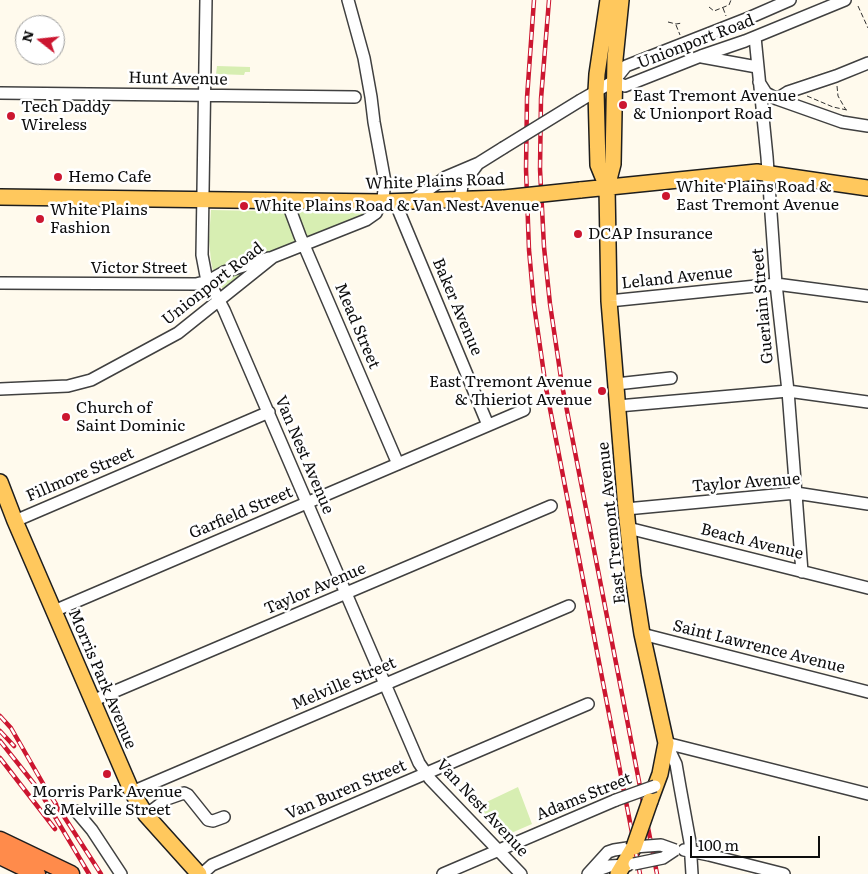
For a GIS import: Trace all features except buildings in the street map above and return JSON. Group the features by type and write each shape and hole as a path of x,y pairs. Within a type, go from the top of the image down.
{"highway":[{"path":"0,840 71,874"},
{"path":"0,856 37,874"}],"main road":[{"name":"East Tremont Avenue","path":"607,187 598,165 596,91 608,0"},
{"name":"East Tremont Avenue","path":"621,0 614,81 613,164 607,187 609,302 628,528 642,634 666,743 658,780 629,860"},
{"name":"White Plains Road","path":"0,197 411,202 504,198 757,172 768,172 868,188"},
{"name":"Morris Park Avenue","path":"0,482 132,792 146,815 200,874"}],"street":[{"name":"Van Nest Avenue","path":"206,0 202,261 208,281 219,300 269,412 419,763 426,773 521,874"},
{"name":"Baker Avenue","path":"348,0 360,42 371,97 388,202 488,425"},
{"name":"Unionport Road","path":"411,202 446,177 479,163 614,81 626,66 789,0"},
{"name":"Unionport Road","path":"614,81 625,86 755,37 845,0"},
{"name":"Guerlain Street","path":"755,37 768,172 776,284 788,391 802,572"},
{"path":"701,56 758,67"},
{"path":"777,99 788,92 868,63"},
{"path":"758,81 766,93 777,99 842,122 868,126"},
{"name":"Hunt Avenue","path":"0,93 355,97"},
{"name":"Unionport Road","path":"460,200 462,185 479,163"},
{"name":"Mead Street","path":"289,201 294,222 303,244 398,464"},
{"name":"Unionport Road","path":"0,389 68,386 85,382 172,337 194,322 273,257 366,220 388,202"},
{"name":"Victor Street","path":"0,283 192,285 208,281 224,272 273,257"},
{"name":"Leland Avenue","path":"609,302 776,284 868,296"},
{"path":"616,384 670,378"},
{"path":"618,406 788,391 868,402"},
{"name":"Garfield Street","path":"54,611 524,410"},
{"name":"Fillmore Street","path":"15,521 269,412"},
{"name":"Taylor Avenue","path":"626,509 796,493 868,504"},
{"name":"Taylor Avenue","path":"92,701 551,506"},
{"name":"Beach Avenue","path":"628,528 868,588"},
{"name":"Melville Street","path":"132,792 569,606"},
{"name":"Saint Lawrence Avenue","path":"642,634 868,692"},
{"name":"Van Buren Street","path":"200,874 212,865 588,704"},
{"path":"666,743 868,794"},
{"path":"666,743 676,764 684,805 692,874"},
{"name":"Adams Street","path":"443,874 616,800 658,780"},
{"path":"146,815 167,799 184,793 188,794 208,820 214,821 224,817"},
{"path":"76,811 92,830 121,874"},
{"path":"588,874 629,860 661,845 675,850 690,851 784,874"},
{"path":"588,874 608,852 629,860 662,858 675,850"}],"path":[{"path":"709,7 714,11 729,5 731,0"},
{"path":"858,6 868,28"},
{"path":"722,7 726,17"},
{"path":"668,22 682,23"},
{"path":"676,24 680,35"},
{"path":"842,74 837,86 838,96 847,110"}],"green space":[{"path":"217,66 250,67 250,72 245,72 244,75 216,74"},
{"path":"211,210 365,213 365,216 273,251 224,291 213,271 211,261 209,240"},
{"path":"518,787 532,824 502,837 476,807"}],"railway":[{"path":"534,0 527,98 526,169 529,250 534,305 546,388 640,874"},
{"path":"549,0 541,99 540,169 544,247 550,304 562,385 657,874"},
{"path":"0,716 11,728 45,787 101,874"},
{"path":"0,731 14,746"},
{"path":"0,741 39,790 89,874"},
{"path":"0,758 55,829"}],"place":[{"name":"East Tremont Avenue & Unionport Road","path":"623,105"},
{"name":"Tech Daddy Wireless","path":"11,116"},
{"name":"Hemo Cafe","path":"58,177"},
{"name":"White Plains Road & East Tremont Avenue","path":"666,196"},
{"name":"White Plains Road & Van Nest Avenue","path":"244,206"},
{"name":"White Plains Fashion","path":"40,219"},
{"name":"DCAP Insurance","path":"578,234"},
{"name":"East Tremont Avenue & Thieriot Avenue","path":"602,391"},
{"name":"Church of Saint Dominic","path":"66,417"},
{"name":"Morris Park Avenue & Melville Street","path":"107,774"}]}
